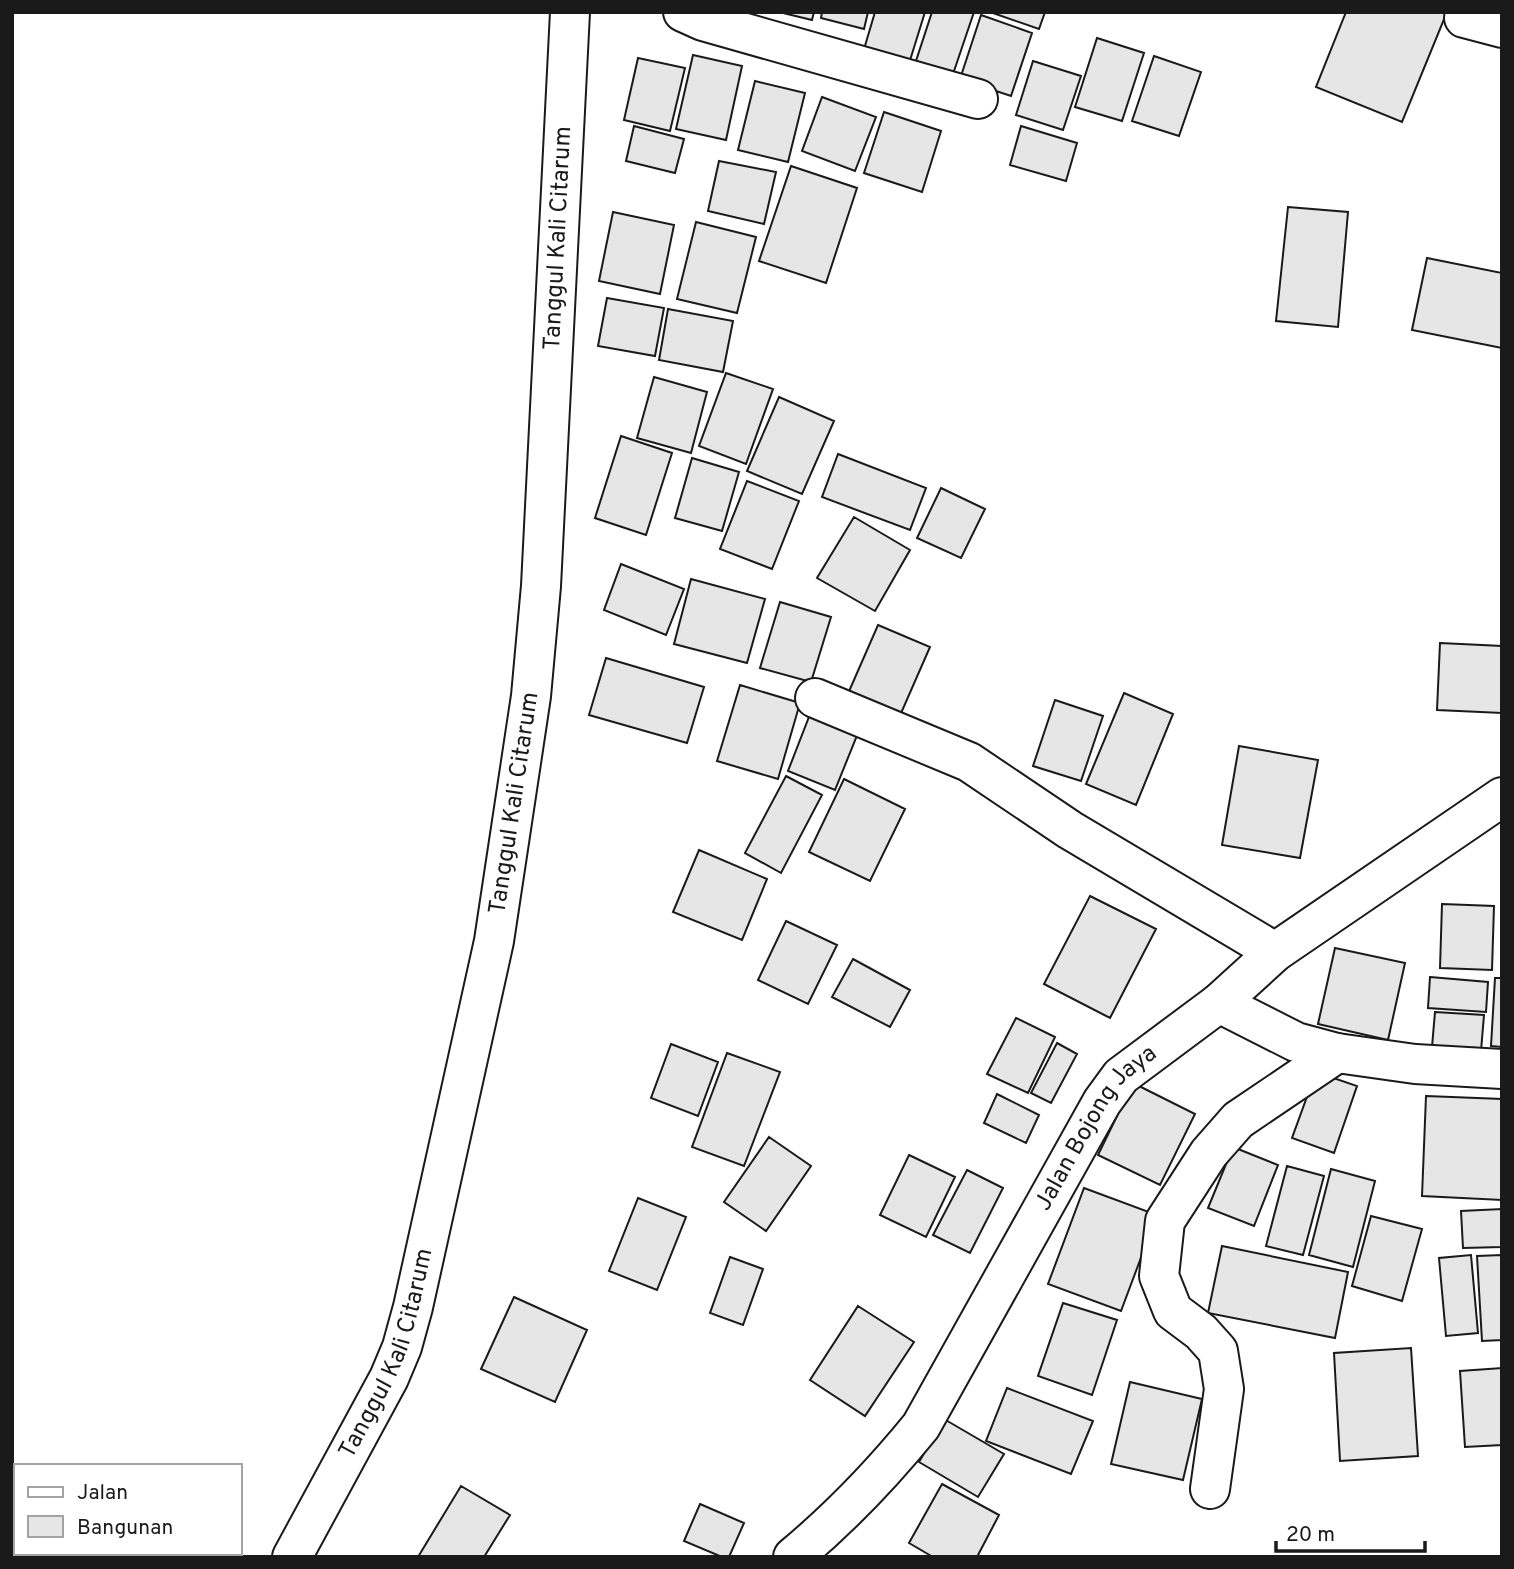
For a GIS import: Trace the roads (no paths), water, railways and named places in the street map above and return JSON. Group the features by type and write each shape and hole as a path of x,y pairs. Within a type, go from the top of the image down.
{"street":[{"name":"Tanggul Kali Citarum","path":"292,1557 389,1378 402,1347 494,941 531,696 541,586 570,12"},
{"path":"683,12 703,21 978,99"},
{"path":"1464,18 1502,28"},
{"path":"815,698 969,762 1070,830 1275,952"},
{"name":"Jalan Bojong Jaya","path":"793,1557 833,1524 886,1469 921,1426 1102,1102 1121,1076 1219,1003 1275,952 1502,797"},
{"path":"1219,1003 1296,1042 1337,1053 1415,1064 1502,1069"},
{"path":"1210,1489 1224,1389 1217,1351 1201,1332 1173,1311 1159,1276 1165,1221 1209,1153 1238,1120 1337,1053"}]}
